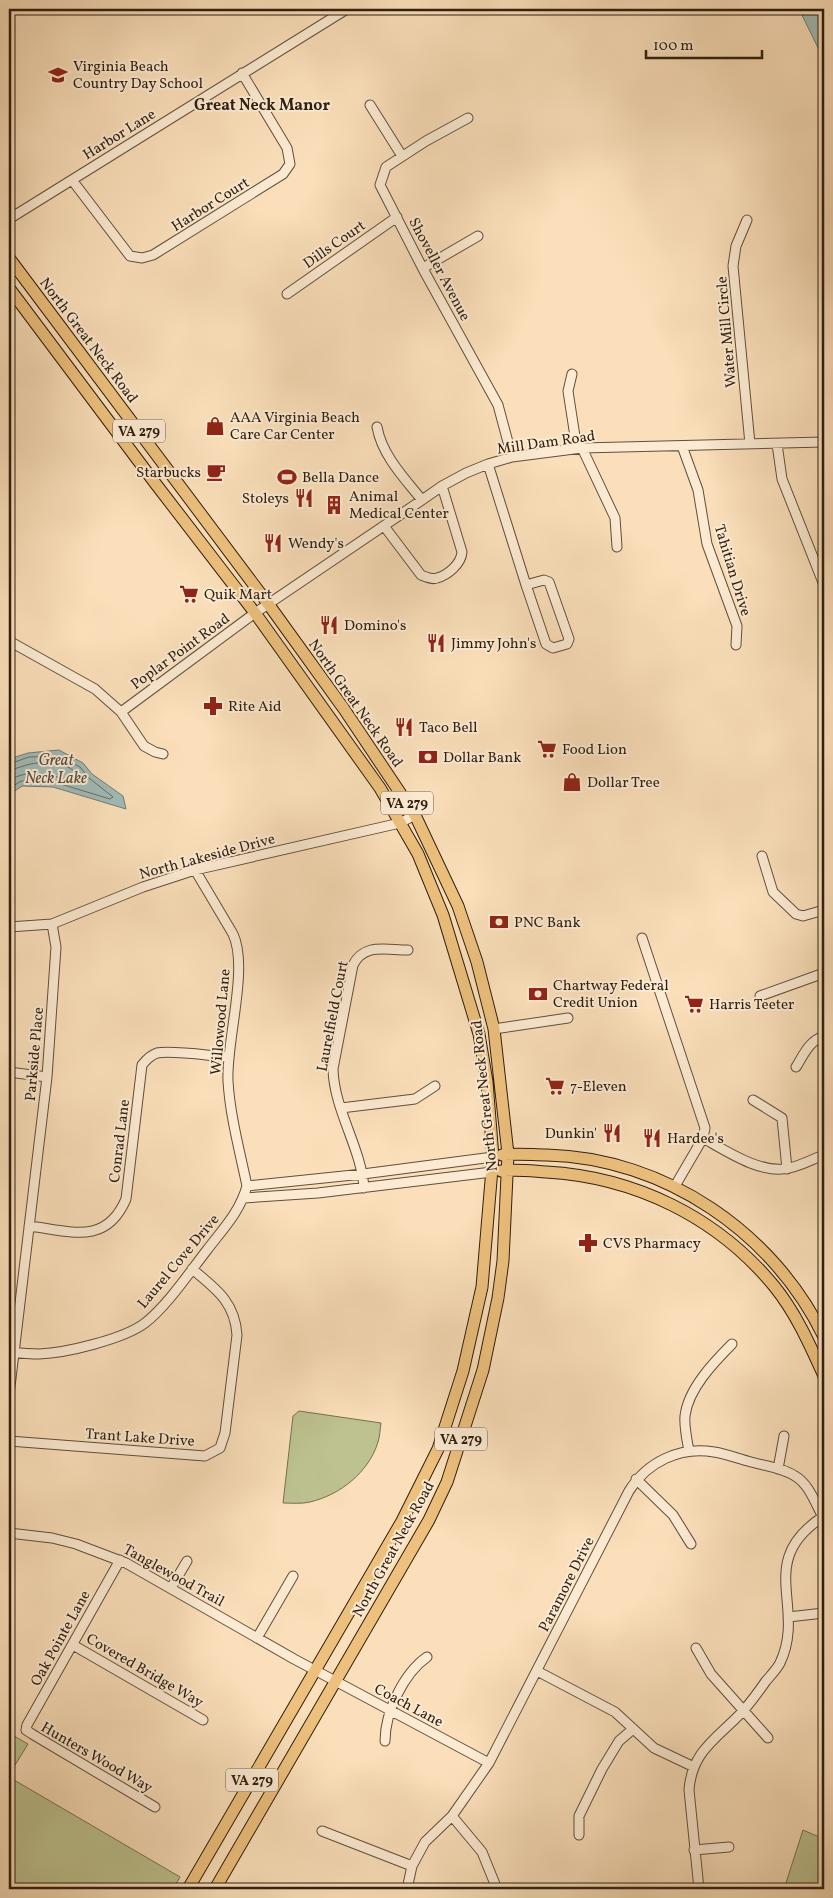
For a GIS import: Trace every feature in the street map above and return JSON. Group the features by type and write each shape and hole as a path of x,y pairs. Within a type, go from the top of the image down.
{"main road":[{"name":"North Great Neck Road","path":"9,258 344,708 415,816 458,906 477,962 494,1029 508,1154 503,1261 498,1298 483,1370 447,1482 429,1520 215,1889"},
{"name":"North Great Neck Road","path":"9,288 255,613 362,762 400,823 418,854 443,915 476,1026 488,1082 493,1157 482,1287 463,1370 438,1449 402,1521 188,1889"},
{"path":"493,1157 508,1154 577,1156 632,1170 675,1186 734,1224 786,1274 813,1314 824,1337"},
{"path":"492,1172 508,1170 566,1173 609,1180 666,1201 707,1224 740,1251 774,1286 804,1333 824,1376"}],"street":[{"name":"Harbor Lane","path":"9,219 347,9"},
{"name":"Harbor Court","path":"72,180 126,253 135,258 153,255 223,212 283,174 290,164 288,148 242,73"},
{"path":"370,105 402,156"},
{"name":"Shoveller Avenue","path":"468,118 386,167 380,185 422,268 498,405 512,457"},
{"name":"Dills Court","path":"287,294 396,217"},
{"name":"Water Mill Circle","path":"747,220 736,246 733,266 750,444"},
{"path":"422,268 478,236"},
{"path":"572,374 568,391 576,443 582,448 615,518 617,547"},
{"path":"377,427 382,446 389,458 422,500"},
{"name":"Mill Dam Road","path":"255,613 442,486 488,464 512,457 582,448 824,442"},
{"path":"776,444 782,479 824,585"},
{"name":"Tahitian Drive","path":"682,446 698,490 707,544 736,626 736,645"},
{"path":"488,464 526,585 546,644 553,648 567,644 569,639 549,582 544,580 526,585"},
{"path":"384,526 421,575 430,579 437,578 457,565 461,559 462,552 442,486"},
{"name":"Poplar Point Road","path":"121,712 255,613"},
{"path":"9,641 91,686 121,712 144,746 163,754"},
{"name":"North Lakeside Drive","path":"9,927 52,924 143,886 195,870 400,823 415,816"},
{"path":"762,856 773,892 796,914 803,916 824,910"},
{"name":"Willowood Lane","path":"195,870 237,942 239,970 228,1058 230,1100 247,1186"},
{"name":"Parkside Place","path":"9,1395 11,1352 47,1077 56,947 52,924"},
{"path":"642,938 705,1128 703,1138 675,1186"},
{"name":"Laurelfield Court","path":"364,1188 363,1174 333,1080 333,1069 353,965 357,957 363,952 371,950 408,950"},
{"path":"760,996 824,973"},
{"path":"494,1029 568,1018"},
{"path":"796,1067 811,1043 824,1036"},
{"name":"Conrad Lane","path":"29,1226 92,1232 113,1220 121,1210 126,1198 142,1065 147,1059 156,1053 167,1052 228,1058"},
{"path":"9,1072 47,1077"},
{"path":"341,1108 415,1099 435,1086"},
{"path":"753,1100 782,1118 787,1169"},
{"path":"703,1138 766,1168 787,1169 821,1156 824,1153"},
{"path":"247,1186 363,1174 493,1157"},
{"path":"244,1198 364,1188 492,1172"},
{"name":"Laurel Cove Drive","path":"11,1352 28,1354 56,1352 96,1342 134,1329 153,1316 237,1212 244,1198 247,1186"},
{"name":"Trant Lake Drive","path":"9,1441 205,1456 220,1448 225,1434 237,1325 230,1306 214,1287 192,1269"},
{"path":"689,1451 685,1417 689,1400 713,1362 732,1344"},
{"path":"778,1469 784,1436"},
{"name":"Paramore Drive","path":"407,1889 412,1866 425,1842 452,1816 489,1764 636,1479 648,1468 664,1458 689,1451 714,1452 778,1469 796,1476 805,1484 823,1516 799,1536 787,1556 785,1584 788,1618 786,1645 780,1664 743,1711 704,1749 694,1767 689,1790 699,1889"},
{"path":"636,1479 673,1515 691,1544"},
{"name":"Tanglewood Trail","path":"9,1533 60,1540 92,1549 120,1560 316,1671"},
{"name":"Oak Pointe Lane","path":"26,1730 26,1725 120,1560"},
{"path":"171,1588 187,1561"},
{"path":"258,1638 293,1576"},
{"path":"788,1618 824,1613"},
{"name":"Covered Bridge Way","path":"73,1644 203,1720"},
{"path":"696,1648 711,1674 768,1738"},
{"path":"385,1741 385,1728 390,1710 411,1670 428,1657"},
{"name":"Coach Lane","path":"316,1671 489,1764"},
{"path":"537,1671 616,1712 654,1748 694,1767"},
{"path":"579,1835 579,1816 602,1769 620,1742 633,1729"},
{"name":"Hunters Wood Way","path":"26,1730 155,1807"},
{"path":"452,1816 482,1852 497,1889"},
{"path":"322,1831 412,1866"},
{"path":"694,1850 729,1847"}],"green space":[{"path":"299,1411 381,1423 379,1437 374,1453 368,1463 352,1481 342,1488 321,1499 310,1502 283,1503 293,1416"},
{"path":"9,1733 28,1744 9,1775"},
{"path":"9,1777 180,1877 173,1889 9,1889"},
{"path":"803,1830 824,1839 824,1889 784,1889"}],"water":[{"path":"799,9 824,9 824,60"},
{"name":"Great Neck Lake","path":"59,750 83,763 92,774 123,796 126,809 53,787 22,786 9,795 9,759 28,753"}],"place":[{"name":"Virginia Beach Country Day School","path":"58,75"},
{"name":"AAA Virginia Beach Care Car Center","path":"215,426"},
{"name":"Starbucks","path":"216,472"},
{"name":"Bella Dance","path":"287,477"},
{"name":"Stoleys","path":"304,498"},
{"name":"Animal Medical Center","path":"334,505"},
{"name":"Wendy's","path":"273,543"},
{"name":"Quik Mart","path":"189,594"},
{"name":"Domino's","path":"329,625"},
{"name":"Jimmy John's","path":"436,643"},
{"name":"Rite Aid","path":"213,706"},
{"name":"Taco Bell","path":"404,727"},
{"name":"Food Lion","path":"547,749"},
{"name":"Dollar Bank","path":"428,757"},
{"name":"Dollar Tree","path":"572,782"},
{"name":"PNC Bank","path":"499,922"},
{"name":"Chartway Federal Credit Union","path":"538,994"},
{"name":"Harris Teeter","path":"694,1004"},
{"name":"7-Eleven","path":"555,1086"},
{"name":"Dunkin'","path":"612,1133"},
{"name":"Hardee's","path":"652,1138"},
{"name":"CVS Pharmacy","path":"588,1243"}],"district":[{"name":"Great Neck Manor","path":"262,104"}]}
